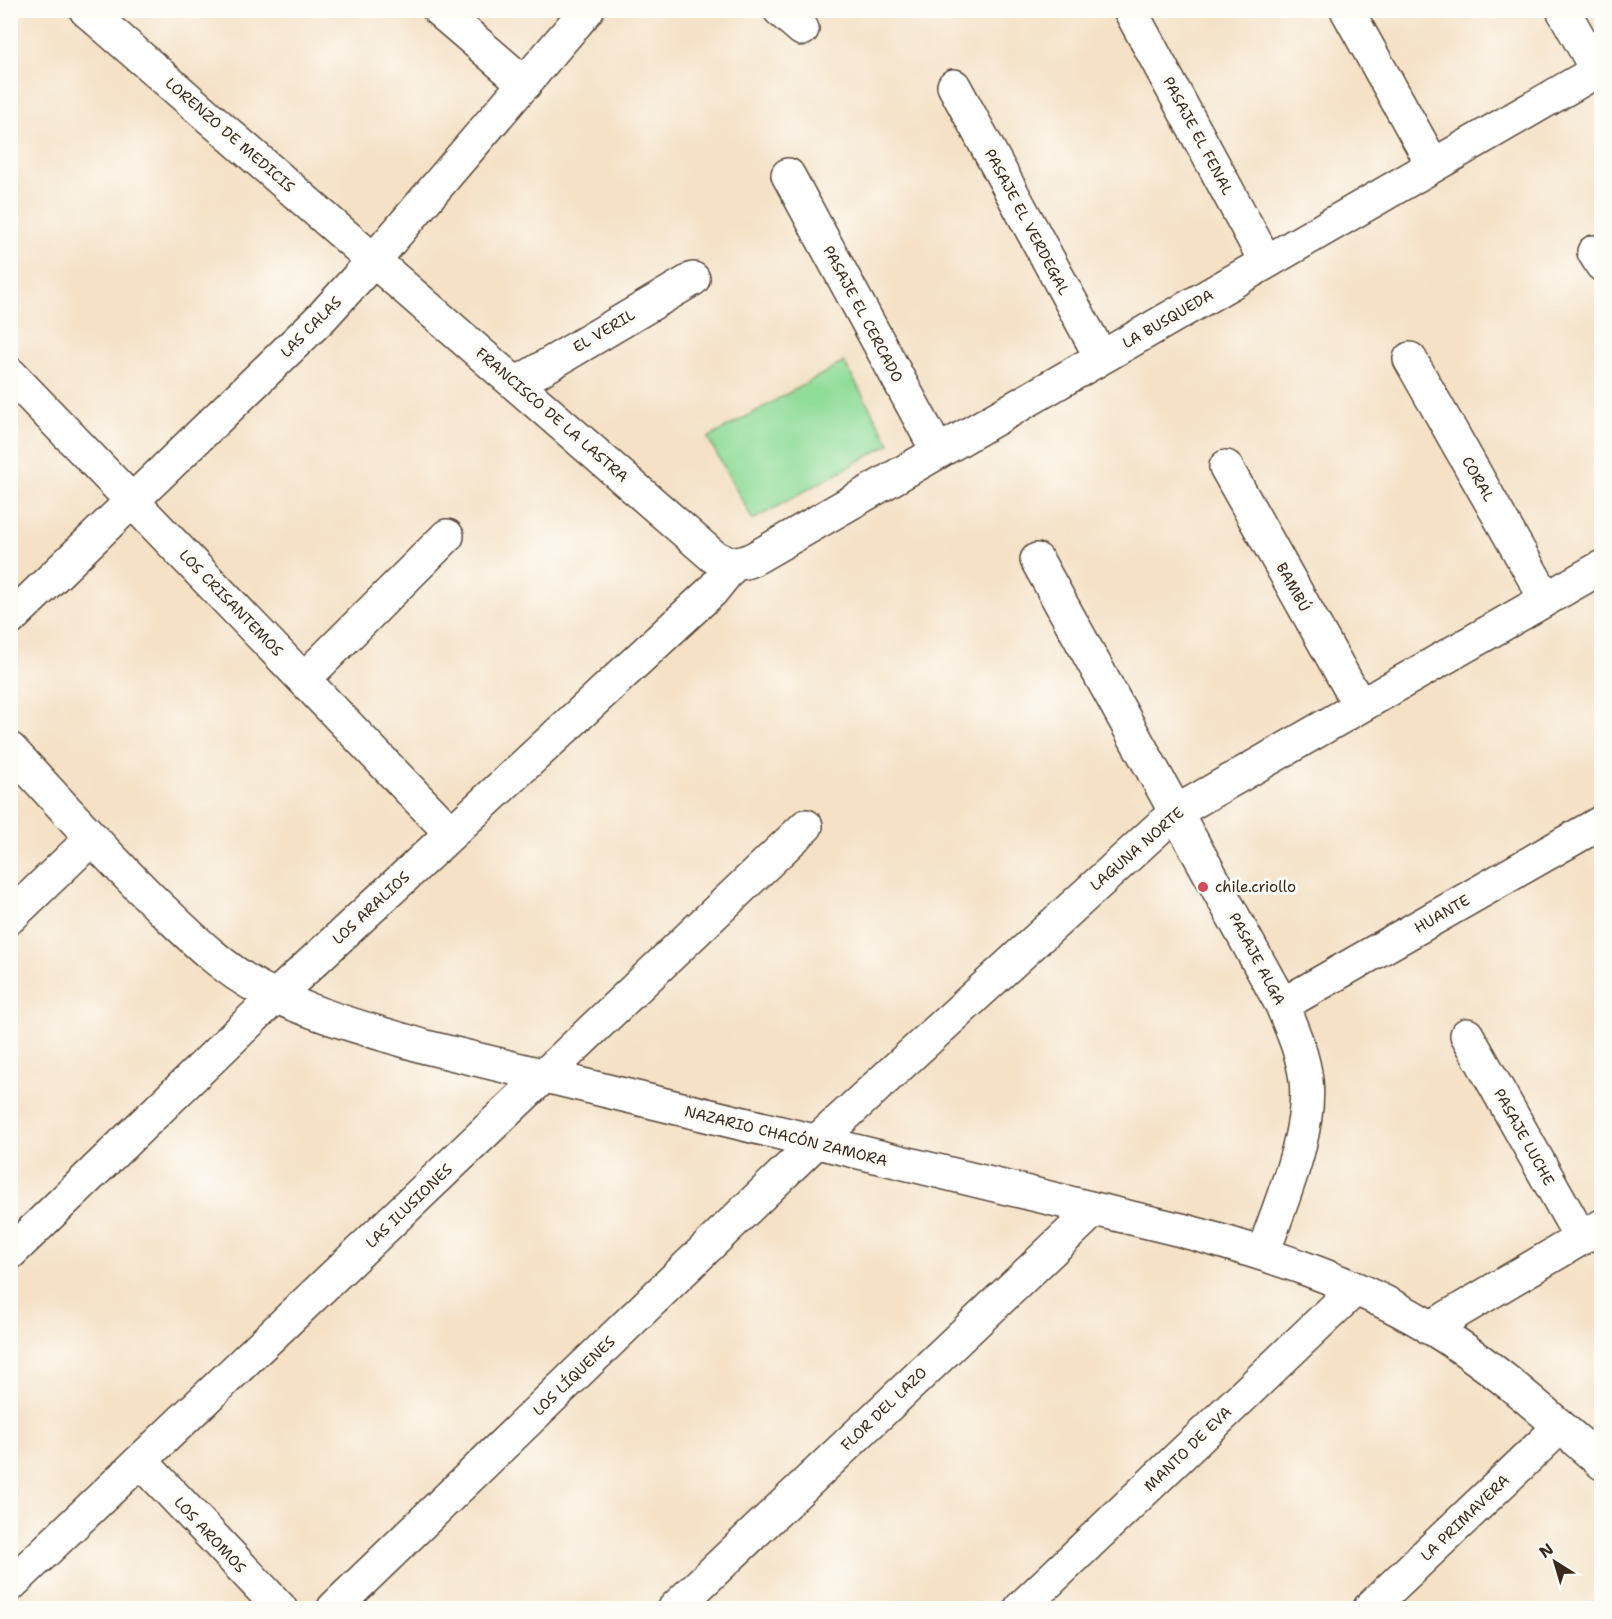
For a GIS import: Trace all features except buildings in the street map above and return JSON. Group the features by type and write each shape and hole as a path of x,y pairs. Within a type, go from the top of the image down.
{"street":[{"name":"LORENZO DE MEDICIS","path":"86,10 374,260"},
{"path":"439,10 525,84"},
{"name":"LAS CALAS","path":"10,619 322,317 374,260 587,10"},
{"name":"PASAJE EL FENAL","path":"1130,10 1266,262"},
{"path":"1347,10 1433,165"},
{"path":"1563,10 1599,69"},
{"name":"LA BUSQUEDA","path":"733,565 755,558 1599,69"},
{"name":"PASAJE EL VERDEGAL","path":"954,86 1101,357"},
{"name":"PASAJE EL CERCADO","path":"788,176 938,452"},
{"name":"FRANCISCO DE LA LASTRA","path":"374,260 713,556 733,565"},
{"name":"EL VERIL","path":"516,384 693,279"},
{"name":"CORAL","path":"1410,359 1546,599"},
{"name":"LOS CRISANTEMOS","path":"10,374 451,833"},
{"name":"BAMBÚ","path":"1226,467 1360,706"},
{"path":"304,679 447,536"},
{"name":"PASAJE ALGA","path":"1037,560 1282,1005 1301,1055 1306,1080 1307,1106 1301,1140 1263,1254"},
{"name":"LOS ARALIOS","path":"10,1253 276,996 712,591 733,565"},
{"name":"LAGUNA NORTE","path":"815,1143 1176,812 1602,567"},
{"name":"NAZARIO CHACÓN ZAMORA","path":"10,749 132,881 205,950 232,971 276,996 320,1013 426,1047 1181,1230 1263,1254 1355,1289 1394,1307 1430,1328 1471,1355 1510,1385 1602,1463"},
{"name":"HUANTE","path":"1282,1005 1602,822"},
{"name":"LAS ILUSIONES","path":"10,1585 807,826"},
{"path":"10,917 92,838"},
{"name":"PASAJE LUCHE","path":"1467,1035 1591,1232"},
{"name":"LOS LÍQUENES","path":"334,1608 815,1143"},
{"name":"FLOR DEL LAZO","path":"675,1608 1094,1210"},
{"path":"1430,1328 1591,1232"},
{"name":"MANTO DE EVA","path":"1021,1608 1355,1289"},
{"name":"LA PRIMAVERA","path":"1370,1608 1560,1427"},
{"name":"LOS AROMOS","path":"141,1461 280,1608"}],"green space":[{"path":"844,362 890,444 753,520 708,438"}],"place":[{"name":"chile.criollo","path":"1203,887"}]}
